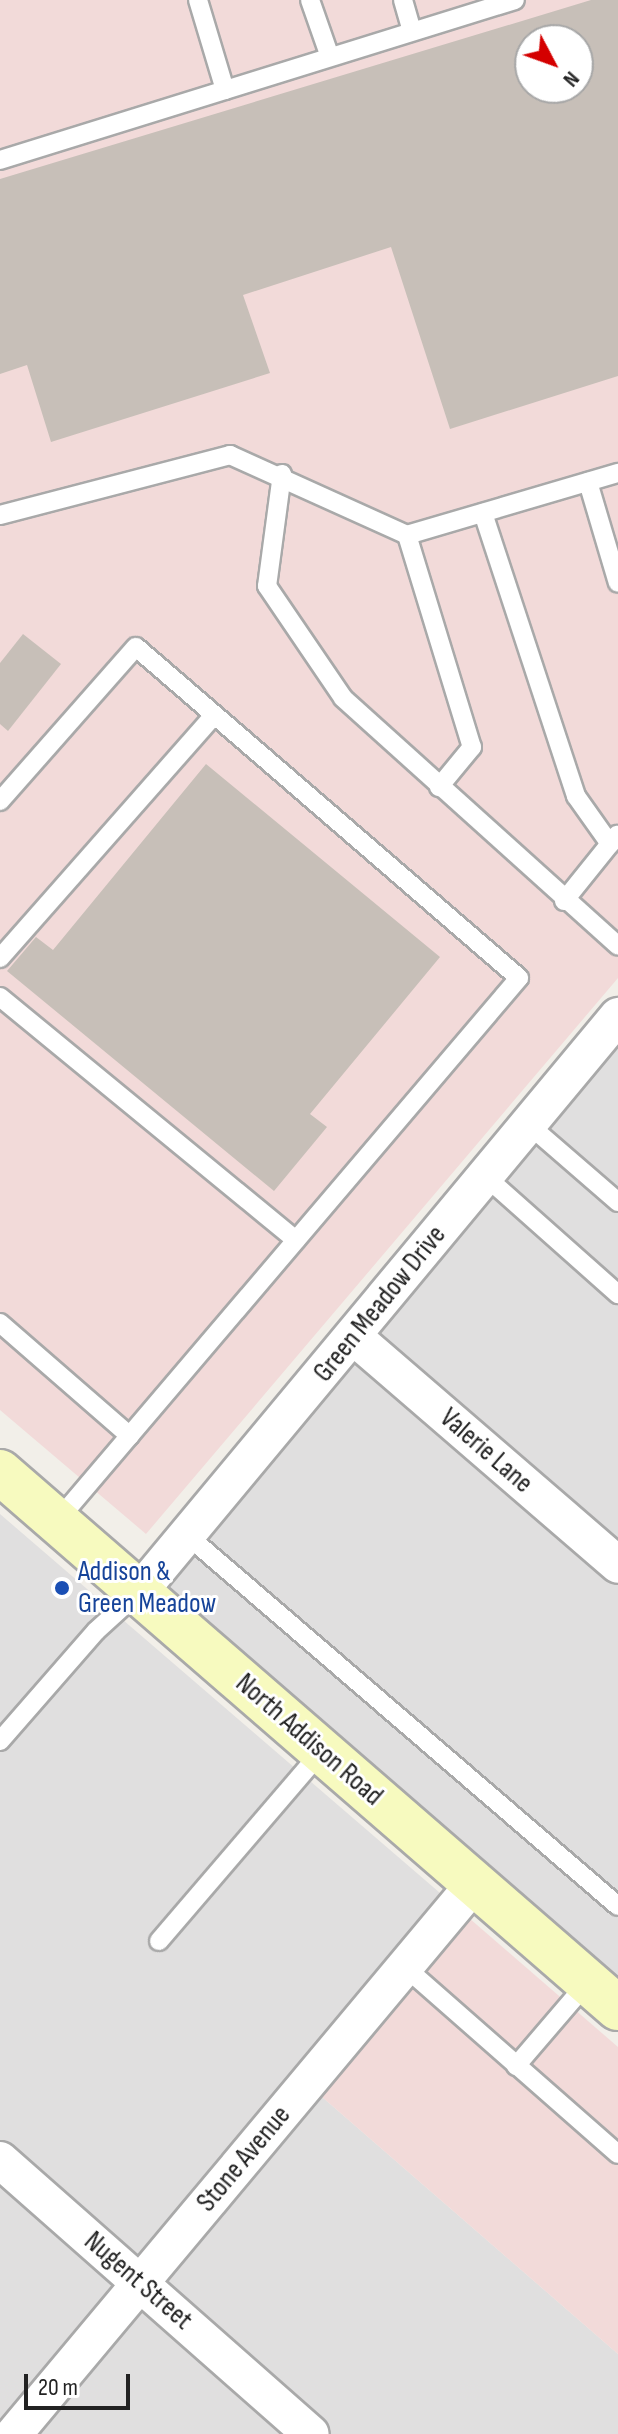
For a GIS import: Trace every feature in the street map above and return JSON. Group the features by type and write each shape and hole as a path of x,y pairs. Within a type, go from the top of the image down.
{"street":[{"name":"Green Meadow Drive","path":"140,1591 618,1016"},
{"name":"Valerie Lane","path":"353,1336 618,1565"},
{"name":"North Addison Road","path":"0,1472 603,1995"},
{"name":"Stone Avenue","path":"14,2434 474,1884"},
{"name":"Nugent Street","path":"0,2160 311,2434"}],"lane":[{"path":"198,0 225,90"},
{"path":"310,0 330,57"},
{"path":"403,0 412,31"},
{"path":"0,160 512,0"},
{"path":"0,515 230,455 282,474 407,535 618,473"},
{"path":"282,474 267,586 343,698 564,901 618,946"},
{"path":"588,482 618,583"},
{"path":"483,513 576,796 614,840 564,901"},
{"path":"407,535 472,747 439,787"},
{"path":"0,801 136,647 519,978 57,1521"},
{"path":"0,958 214,715"},
{"path":"0,997 296,1240"},
{"path":"528,1124 618,1202"},
{"path":"485,1176 618,1294"},
{"path":"0,1323 130,1436"},
{"path":"188,1536 618,1906"},
{"path":"0,1741 96,1631 140,1591"},
{"path":"159,1941 322,1751"},
{"path":"405,1967 618,2154"},
{"path":"516,2066 603,1995"}],"shaded area":[{"path":"0,0 618,0 618,978 146,1534 0,1410"},
{"path":"618,1010 618,1991 160,1587"},
{"path":"0,1514 447,1899 314,2090 618,2354 618,2434 0,2434"},
{"path":"447,1899 618,2047 618,2354 314,2090"}],"building":[{"path":"591,0 618,0 618,376 450,429 391,247 243,295 270,373 51,442 27,365 0,374 0,179"},
{"path":"23,634 61,664 8,731 0,724 0,663"},
{"path":"206,764 440,957 310,1114 327,1127 274,1191 7,971 36,937 53,950"}],"place":[{"name":"Addison & Green Meadow","path":"62,1588"}]}
